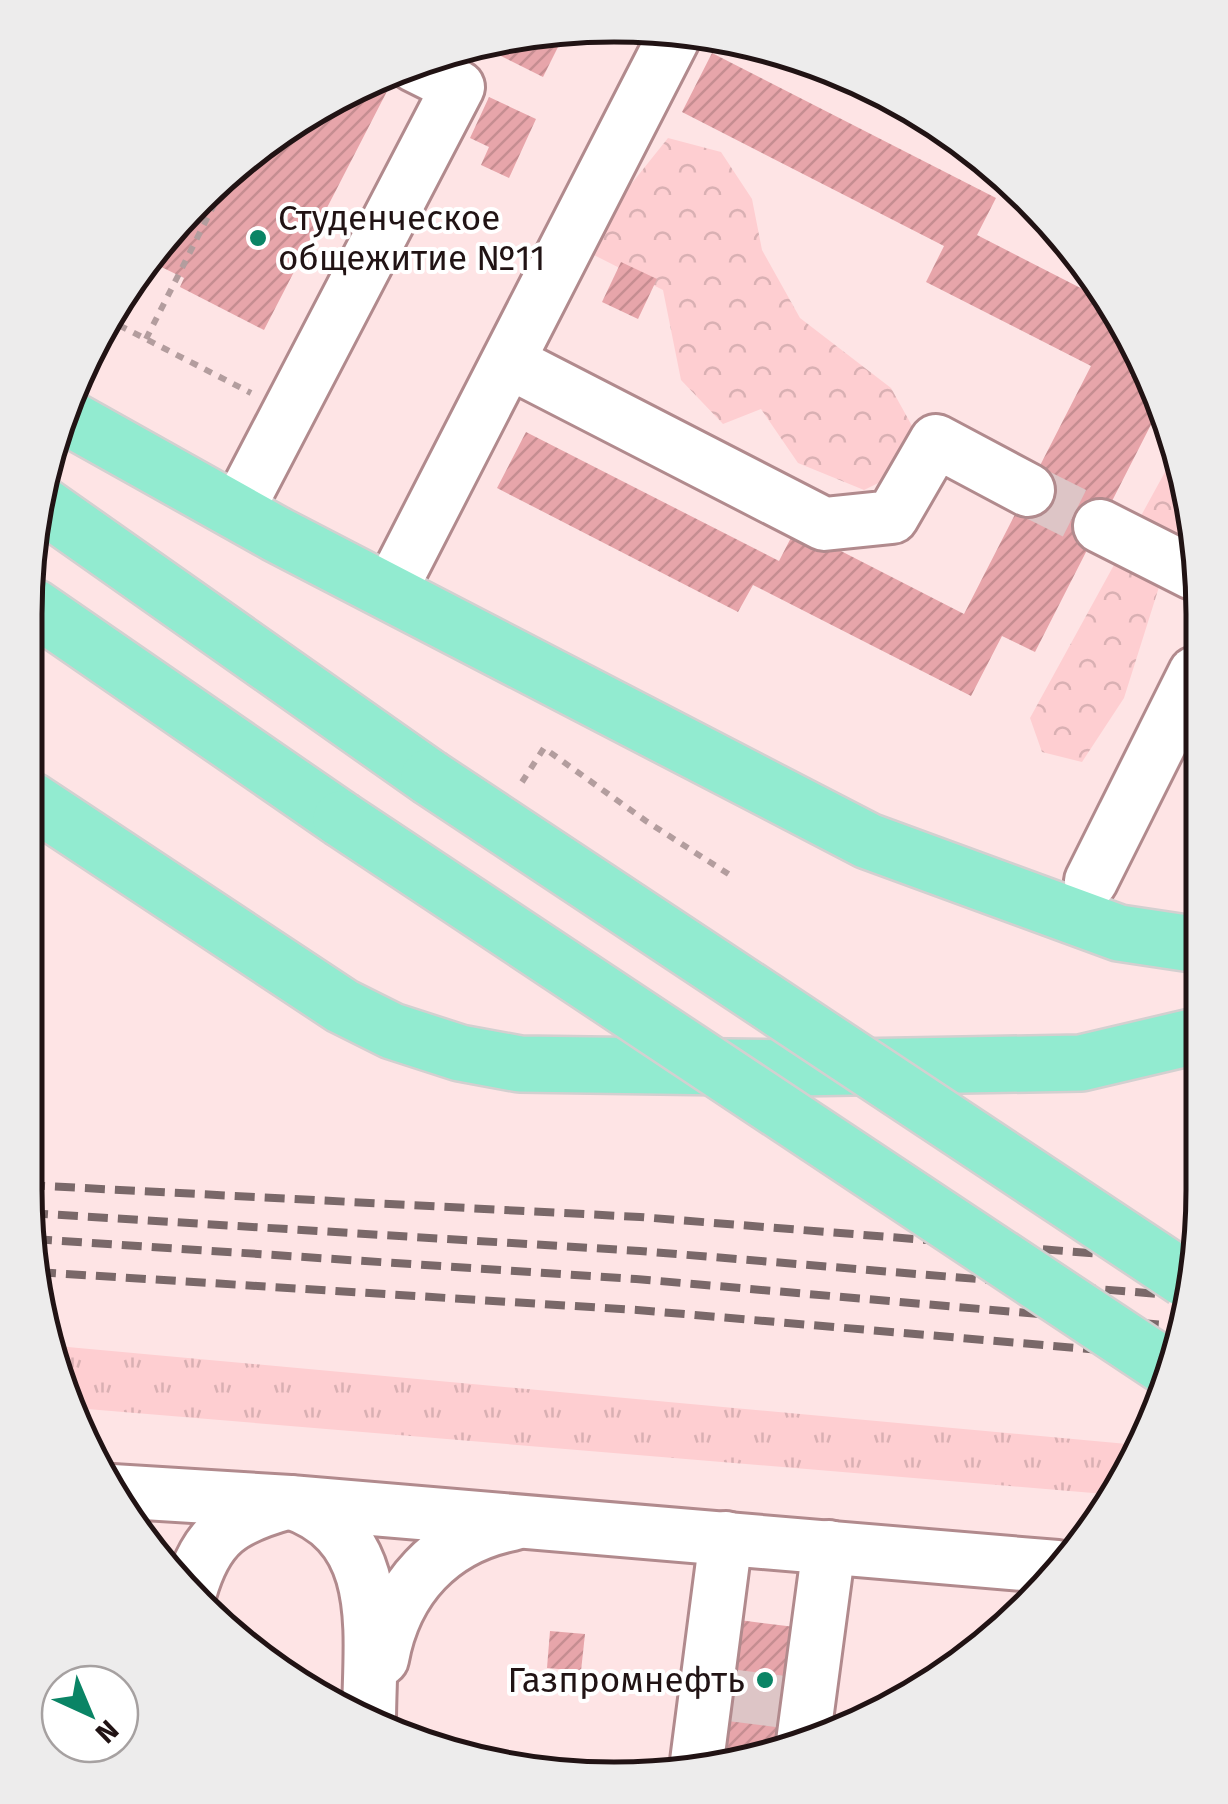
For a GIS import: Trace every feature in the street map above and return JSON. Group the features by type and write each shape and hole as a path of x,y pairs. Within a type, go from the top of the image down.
{"main road":[{"path":"77,420 389,593 868,841 1119,932 1186,943"},
{"path":"52,511 430,777 1179,1275"},
{"path":"42,613 341,819 1159,1362"},
{"path":"42,807 342,1006 392,1030 460,1053 520,1064 638,1066 1081,1063 1186,1038"}],"street":[{"path":"389,593 670,45"},
{"path":"237,511 291,414 458,87 431,73"},
{"path":"508,362 824,524 892,517 936,441 1028,490"},
{"path":"1100,526 1183,568"},
{"path":"1098,869 1186,689"},
{"path":"128,1491 1045,1566"},
{"path":"194,1577 200,1554 219,1536 263,1509 290,1502 316,1511 338,1528 363,1578 371,1638 370,1707"},
{"path":"373,1708 386,1638 411,1584 437,1557 465,1539 528,1521"},
{"path":"700,1755 717,1693 726,1538"},
{"path":"798,1717 829,1548"}],"path":[{"path":"146,339 213,208"},
{"path":"120,326 291,414"},
{"path":"522,782 544,748 646,822 730,874"}],"green space":[{"path":"668,138 721,152 752,199 762,250 800,318 891,388 916,433 899,473 864,490 798,463 761,409 723,424 681,380 663,290 592,254 624,193"},
{"path":"1167,469 1181,538 1165,568 1124,698 1082,762 1042,752 1030,718"},
{"path":"65,1347 1126,1444 1098,1493 86,1409"}],"building":[{"path":"559,45 543,77 498,54"},
{"path":"712,53 996,198 977,235 1085,290 1127,361 1152,422 1035,652 1002,636 971,696 753,585 738,612 497,488 526,432 779,561 796,528 964,614 1091,366 926,282 944,246 682,112"},
{"name":"Студенческое общежитие №11","path":"388,89 264,330 180,287 184,278 161,267 184,237 237,184 296,139"},
{"path":"489,97 536,119 509,178 481,165 489,147 470,138"},
{"path":"621,262 657,279 638,319 602,302"},
{"path":"739,1620 795,1627 780,1737 721,1752"},
{"path":"550,1631 585,1634 581,1671 547,1668"}],"tunnel":[{"path":"1028,490 1100,526"},
{"path":"729,1695 785,1702"}],"railway":[{"path":"42,1186 640,1217 1181,1260"},
{"path":"43,1214 640,1251 1176,1295"},
{"path":"45,1240 636,1279 1169,1325"},
{"path":"48,1273 637,1310 1161,1355"}],"place":[{"name":"Студенческое общежитие №11","path":"258,238"},
{"name":"Газпромнефть","path":"765,1680"}]}
